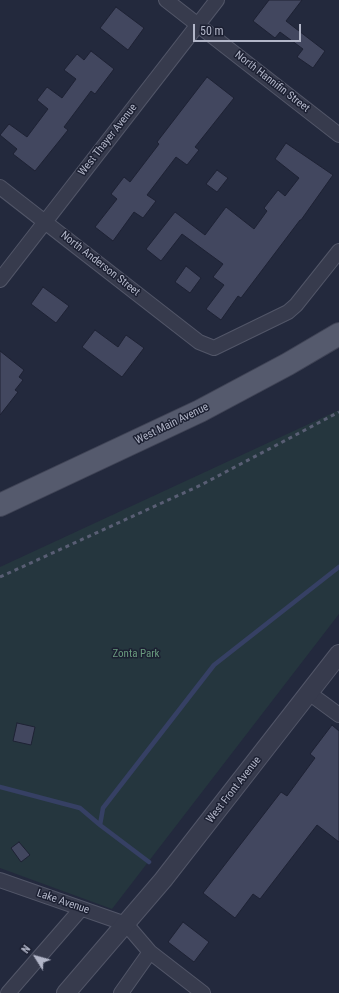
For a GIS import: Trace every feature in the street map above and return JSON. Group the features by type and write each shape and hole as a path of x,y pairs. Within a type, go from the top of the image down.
{"main road":[{"name":"West Main Avenue","path":"0,505 200,411 288,364 339,334"}],"street":[{"name":"North Hannifin Street","path":"166,0 339,135"},
{"name":"West Thayer Avenue","path":"0,280 217,0"},
{"name":"North Anderson Street","path":"0,186 199,342 214,348 222,346 288,312 303,297 339,251"},
{"name":"West Front Avenue","path":"66,993 126,924 205,827 339,654"},
{"path":"309,692 339,715"},
{"name":"Lake Avenue","path":"0,880 126,924"},
{"path":"8,993 82,909"},
{"path":"126,924 150,952 202,993"},
{"path":"121,993 150,952"}],"green space":[{"name":"Zonta Park","path":"339,410 339,614 112,909 0,868 0,567"}],"building":[{"path":"269,0 302,0 286,21 325,51 313,68 297,57 303,49 280,32 275,38 253,21"},
{"path":"116,7 144,28 128,50 100,28"},
{"path":"91,51 114,69 95,94 91,91 64,127 68,130 35,171 13,154 17,149 0,135 9,124 27,137 48,109 37,100 47,87 62,98 76,79 64,70 77,54 84,60"},
{"path":"207,77 234,98 195,147 199,150 187,165 176,157 147,195 156,201 143,218 134,212 113,241 95,227 117,199 111,194 124,177 130,182 159,144 157,142"},
{"path":"286,143 333,175 301,220 241,298 238,296 221,320 206,309 224,285 213,277 223,264 182,234 161,261 146,249 175,212 205,235 226,207 254,229 267,211 264,208 278,190 285,196 299,178 275,159"},
{"path":"217,170 228,178 217,192 206,184"},
{"path":"186,266 201,278 190,293 175,282"},
{"path":"43,287 69,306 56,323 31,304"},
{"path":"95,330 118,347 126,335 144,348 122,377 82,347"},
{"path":"0,351 24,370 19,377 23,380 15,390 18,392 0,415"},
{"path":"17,723 35,727 31,745 13,741"},
{"path":"332,725 339,731 339,842 317,825 260,899 253,894 235,918 203,893 281,792 287,796 315,758 310,754"},
{"path":"19,842 30,855 21,862 11,848"},
{"path":"183,922 209,942 194,962 168,942"}],"waterway":[{"path":"149,862 100,825 103,808 214,665 339,567"},
{"path":"0,787 80,808 100,825"}],"railway":[{"path":"0,577 201,485 339,412"}]}
